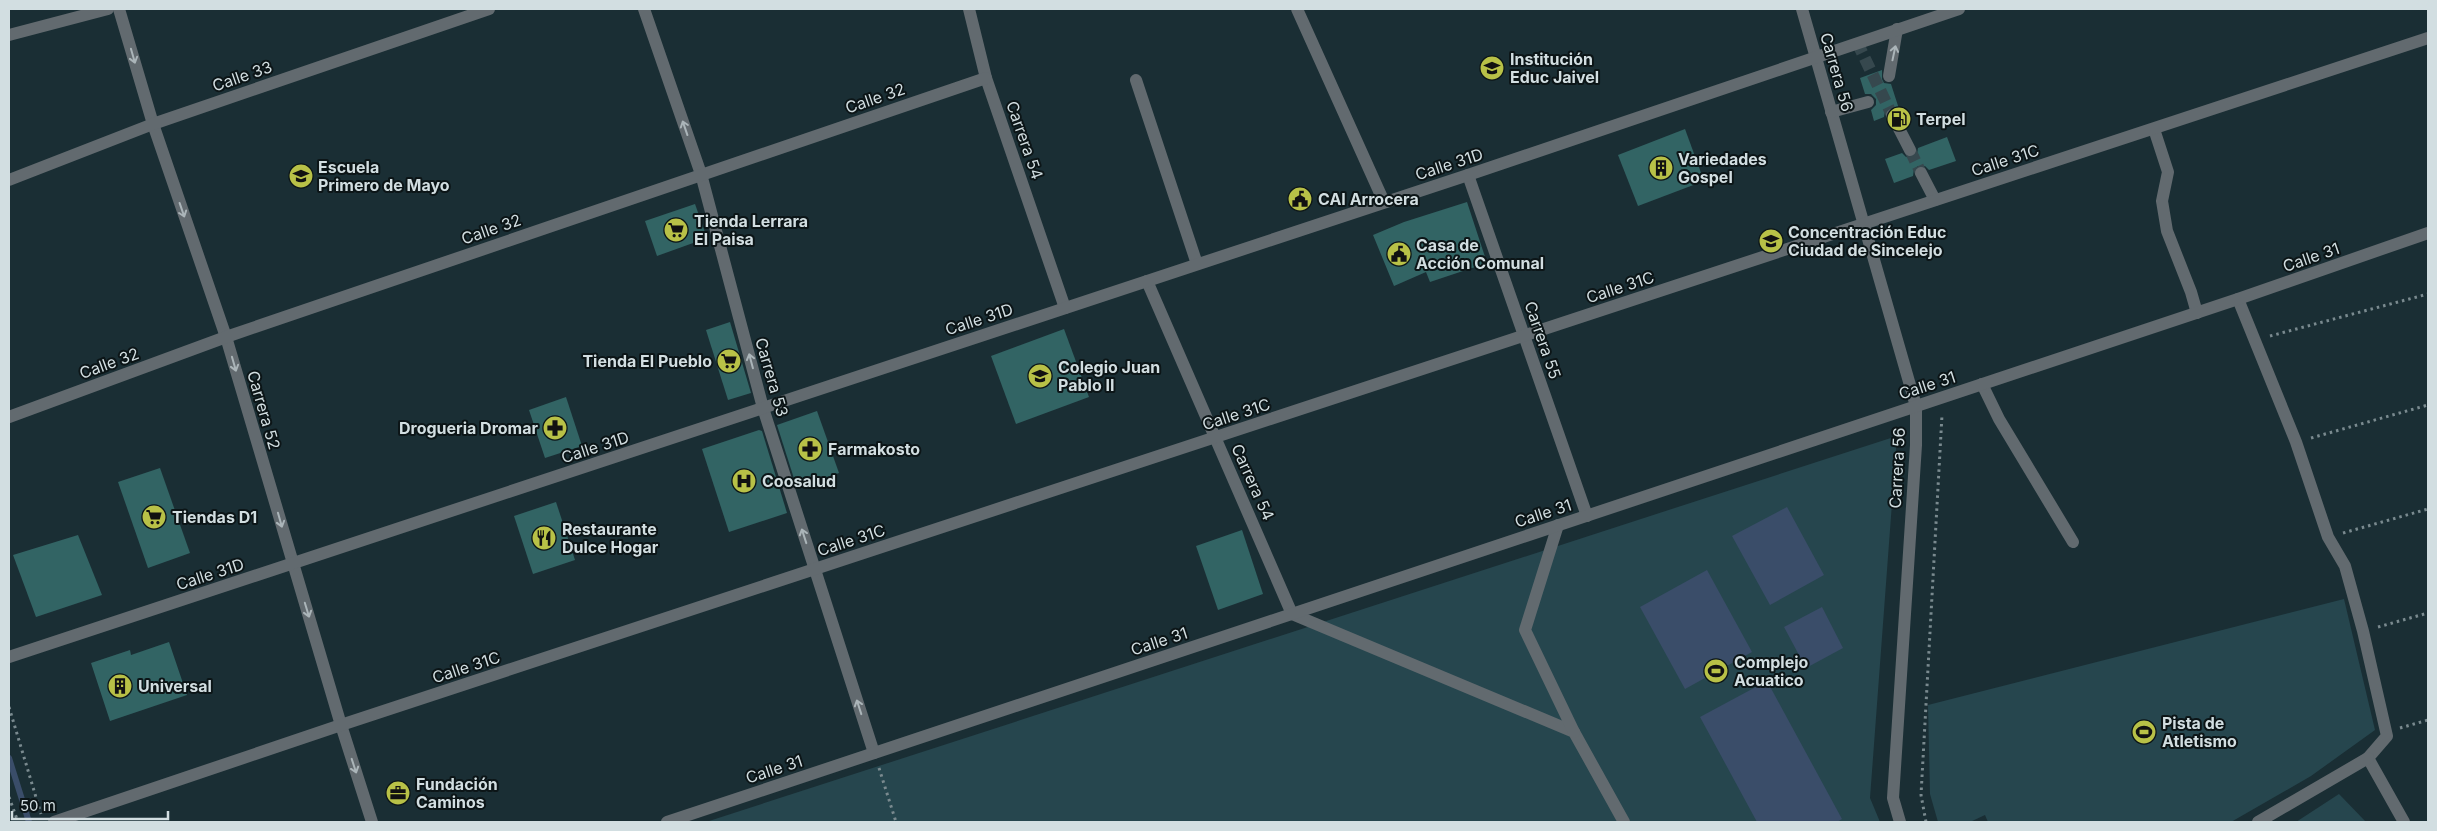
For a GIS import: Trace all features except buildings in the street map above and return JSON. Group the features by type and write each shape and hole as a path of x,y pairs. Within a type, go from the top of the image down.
{"street":[{"path":"9,35 108,9"},
{"name":"Carrera 52","path":"119,9 153,124 226,337 341,725 372,822"},
{"name":"Calle 33","path":"9,180 153,124 489,9"},
{"name":"Carrera 53","path":"644,9 701,174 763,408 874,753"},
{"name":"Carrera 54","path":"969,9 986,78 1065,308"},
{"path":"1297,9 1384,202"},
{"name":"Carrera 56","path":"1802,9 1916,406 1916,445 1893,798 1900,822"},
{"name":"Calle 31D","path":"9,657 1147,281 1959,9"},
{"path":"1888,76 1898,29"},
{"name":"Calle 31C","path":"54,822 341,725 2428,38"},
{"name":"Calle 32","path":"9,417 226,337 986,78"},
{"path":"1136,80 1197,264"},
{"path":"1831,112 1868,102"},
{"path":"1892,115 1910,150"},
{"path":"2154,129 2168,172 2162,201 2167,231 2191,292 2197,313"},
{"path":"1921,173 1935,200"},
{"name":"Carrera 55","path":"1468,174 1588,516"},
{"name":"Calle 31","path":"667,822 2197,313 2428,233"},
{"name":"Carrera 54","path":"1147,281 1292,614"},
{"path":"2238,299 2296,442 2328,537 2345,566 2363,631 2387,736 2368,758 2258,822"},
{"path":"1982,384 1999,420 2073,542"},
{"path":"1558,525 1525,630 1574,732 1624,822"},
{"path":"1292,614 1574,732"},
{"path":"2368,758 2404,822"}],"path":[{"path":"2254,341 2428,294"},
{"path":"1926,822 1921,795 1943,397"},
{"path":"2296,442 2428,406"},
{"path":"2328,537 2428,509"},
{"path":"2363,631 2428,613"},
{"path":"9,707 43,822"},
{"path":"2386,732 2428,720"},
{"path":"874,753 896,822"},
{"path":"9,797 18,822"}],"shaded area":[{"path":"1897,436 1870,798 1880,822 706,822"},
{"path":"1787,507 1824,575 1770,605 1732,536"},
{"path":"1707,570 1752,652 1685,689 1640,607"},
{"path":"2344,599 2375,730 2311,776 2231,822 1988,822 1985,815 1970,822 1938,822 1930,794 1928,705"},
{"path":"1822,607 1843,648 1806,668 1784,627"},
{"path":"1767,681 1842,819 1837,822 1757,822 1700,717"},
{"path":"2339,794 2366,822 2296,822"}],"waterway":[{"path":"9,758 29,822"}],"tunnel":[{"path":"1857,42 1892,115"},
{"path":"1910,150 1921,173"}],"place":[{"name":"Institución Educ Jaivel","path":"1492,68"},
{"name":"Terpel","path":"1899,119"},
{"name":"Variedades Gospel","path":"1661,168"},
{"name":"Escuela Primero de Mayo","path":"301,176"},
{"name":"CAI Arrocera","path":"1300,199"},
{"name":"Tienda Lerrara El Paisa","path":"676,230"},
{"name":"Concentración Educ Ciudad de Sincelejo","path":"1771,241"},
{"name":"Casa de Acción Comunal","path":"1399,254"},
{"name":"Tienda El Pueblo","path":"729,361"},
{"name":"Colegio Juan Pablo II","path":"1040,376"},
{"name":"Drogueria Dromar","path":"555,428"},
{"name":"Farmakosto","path":"810,449"},
{"name":"Coosalud","path":"744,481"},
{"name":"Tiendas D1","path":"154,517"},
{"name":"Restaurante Dulce Hogar","path":"544,538"},
{"name":"Complejo Acuatico","path":"1716,671"},
{"name":"Universal","path":"120,686"},
{"name":"Pista de Atletismo","path":"2144,732"},
{"name":"Fundación Caminos","path":"398,793"}]}
